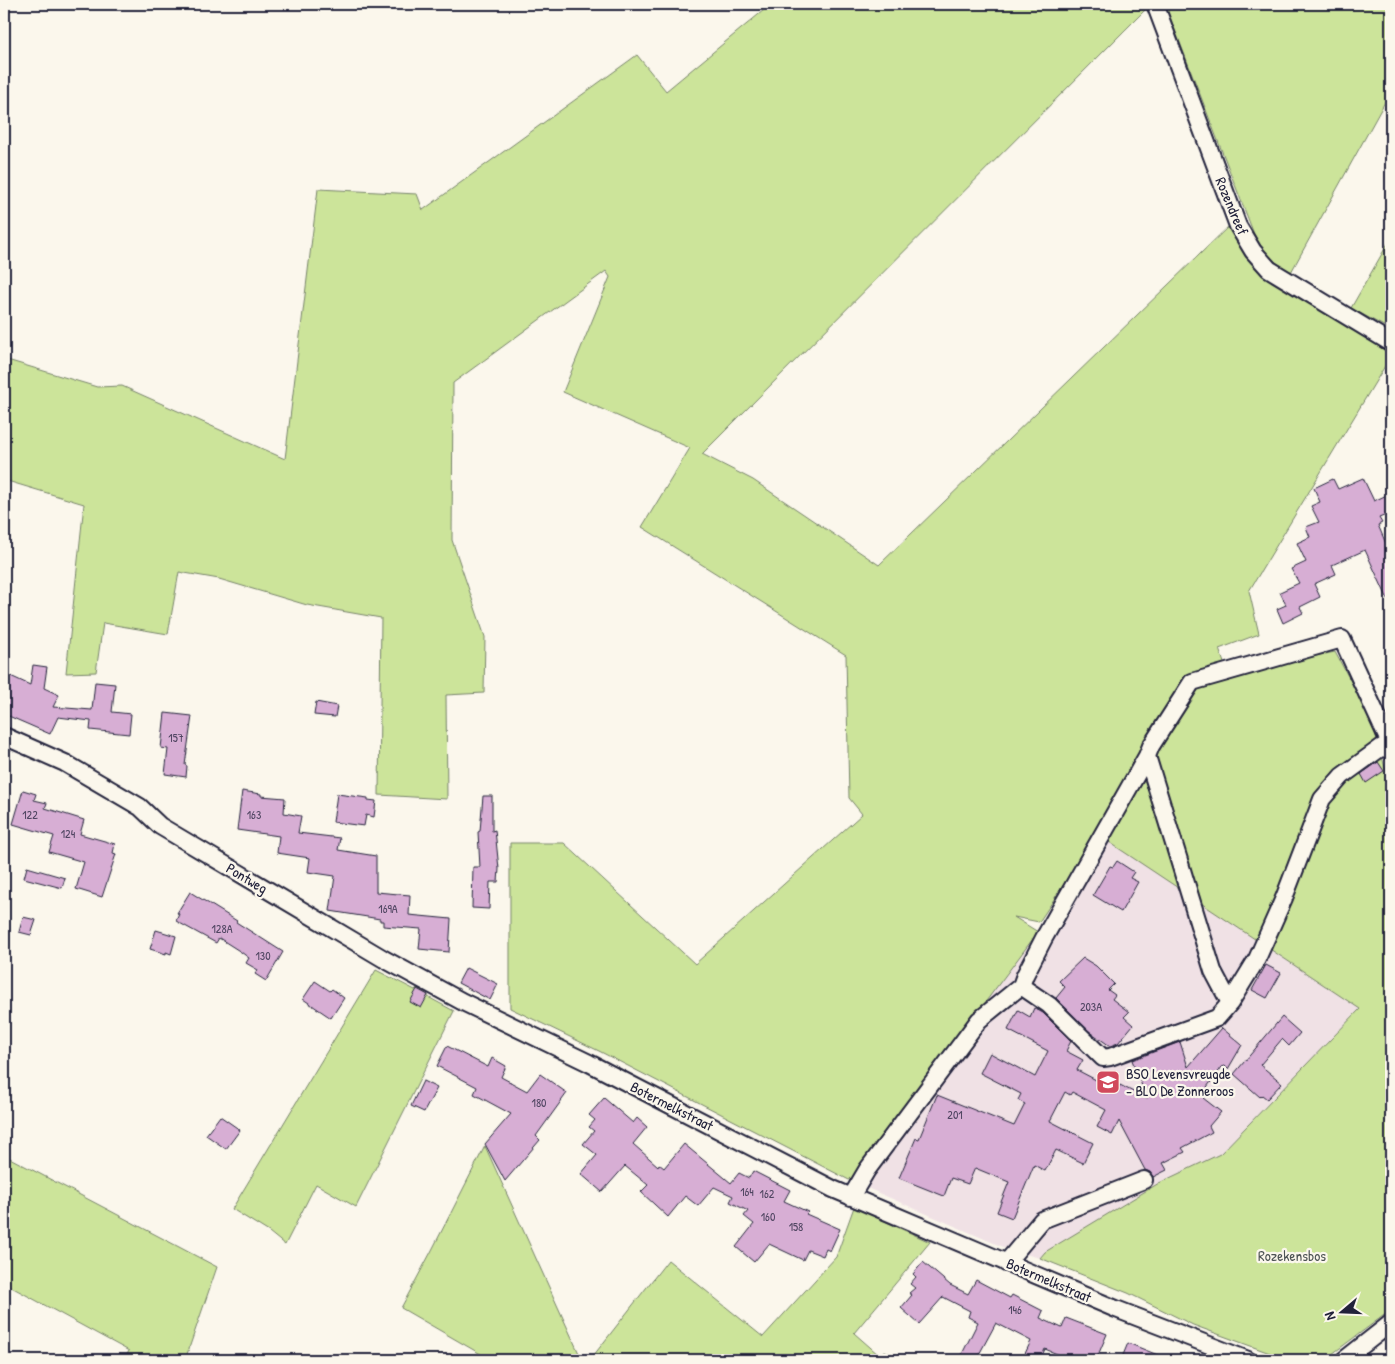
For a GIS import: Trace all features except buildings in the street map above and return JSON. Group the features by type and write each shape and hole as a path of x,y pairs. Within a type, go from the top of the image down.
{"street":[{"name":"Rozendreef","path":"1155,4 1238,226 1252,251 1269,269 1391,343"},
{"path":"851,1197 867,1170 979,1020 1021,986 1044,938 1151,746 1192,682 1342,639 1391,746"},
{"name":"Pontweg","path":"4,736 65,763 140,807 160,826 269,892 384,959 493,1016"},
{"path":"1021,986 1049,1005 1103,1058 1110,1058 1216,1018 1230,1003 1257,959 1284,898 1322,799 1342,776 1382,747 1391,751"},
{"path":"1147,756 1212,971 1230,1003"},
{"name":"Botermelkstraat","path":"493,1016 589,1063 833,1189 1116,1309 1248,1360"},
{"path":"1006,1262 1042,1220 1144,1180"},
{"path":"1344,1360 1391,1323"}],"shaded area":[{"name":"BSO Levensvreugde - BLO De Zonneroos","path":"1097,833 1361,1009 1220,1154 1040,1258 1010,1250 851,1181 1038,932"}],"green space":[{"name":"Rozekensbos","path":"1147,4 1148,7 702,454 753,480 879,565 1231,224 1265,273 1391,348 1391,356 1249,591 1259,634 1219,649 1228,674 1335,652 1371,719 1391,788 1391,1310 1324,1360 1289,1360 1193,1325 1128,1293 1040,1258 1045,1252 1159,1183 1220,1154 1360,1009 1097,834 1039,922 1014,917 1038,932 851,1181 599,1051 510,1008 510,843 564,843 695,964 862,814 849,798 846,655 642,527 690,448 563,392 610,277 606,271 453,383 452,540 485,637 484,693 446,695 447,799 379,795 381,618 307,605 219,579 179,572 168,634 103,623 96,672 66,673 84,504 4,480 4,359 97,387 122,386 285,459 318,189 417,194 423,210 637,55 666,91 770,5"},
{"path":"1165,4 1391,4 1391,91 1290,274 1264,252 1254,234"},
{"path":"1391,238 1391,330 1351,308"},
{"path":"376,970 415,990 417,988 428,995 428,997 454,1011 356,1207 316,1184 285,1245 269,1232 232,1209"},
{"path":"485,1146 582,1360 491,1360 401,1308"},
{"path":"4,1155 217,1267 185,1360 124,1360 129,1351 4,1283"},
{"path":"854,1207 930,1242 854,1333 879,1355 885,1351 900,1360 590,1360 668,1260 763,1337 836,1257"}],"place":[{"name":"BSO Levensvreugde - BLO De Zonneroos","path":"1108,1082"}]}
